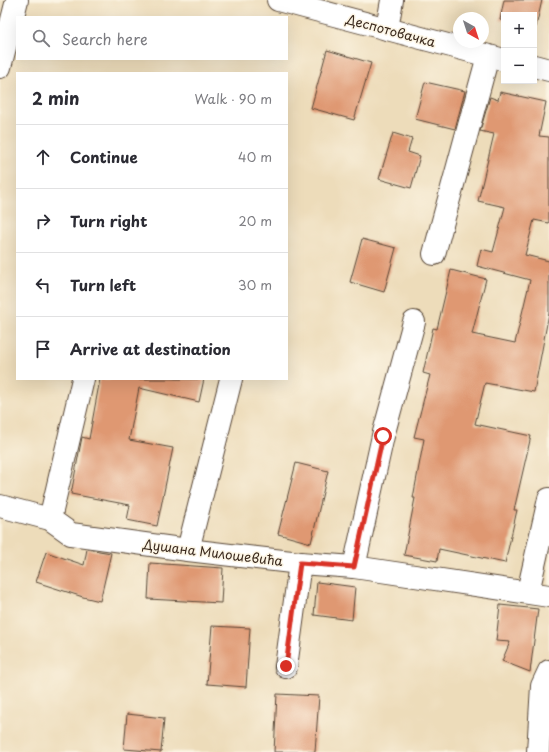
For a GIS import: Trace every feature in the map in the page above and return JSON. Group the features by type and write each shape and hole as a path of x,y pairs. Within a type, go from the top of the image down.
{"street":[{"path":"0,67 17,0"},
{"name":"Деспотовачка","path":"278,0 496,58"},
{"path":"387,29 392,0"},
{"path":"434,254 496,58"},
{"path":"537,67 549,70"},
{"path":"354,567 383,436 414,322"},
{"path":"50,519 84,380"},
{"path":"188,550 231,380"},
{"path":"528,592 549,500"},
{"name":"Душана Милошевића","path":"0,506 50,519 71,534 188,550 300,563 354,567 549,596"},
{"path":"286,666 300,563"},
{"path":"538,752 542,686 549,671"}],"building":[{"path":"504,0 542,0 537,22 537,12 502,12"},
{"path":"327,50 371,63 354,120 311,108"},
{"path":"425,82 465,91 455,129 415,119"},
{"path":"500,92 546,102 539,136 549,137 549,223 534,220 525,255 549,261 549,313 534,392 485,383 475,424 531,436 514,510 517,510 505,563 439,549 437,561 404,555 424,439 414,437 430,375 423,373 433,328 437,329 451,270 486,279 472,334 515,343 530,280 477,266 481,249 493,252 505,207 478,201 494,134 480,131 490,97 498,100"},
{"path":"393,133 412,139 408,152 420,156 411,188 379,179"},
{"path":"362,239 396,248 384,292 350,282"},
{"path":"100,380 204,380 199,402 139,388 129,440 173,448 157,526 127,520 130,505 71,494 82,437 89,439"},
{"path":"296,463 328,471 311,543 278,534"},
{"path":"87,549 111,553 100,601 36,582 46,552 84,565"},
{"path":"150,563 223,568 221,603 148,599"},
{"path":"317,582 355,587 352,620 314,615"},
{"path":"500,605 538,609 530,672 502,661 510,642 496,641"},
{"path":"212,626 250,628 246,687 207,684"},
{"path":"277,694 319,696 315,752 274,752"},
{"path":"127,714 164,718 161,752 124,749"}],"route":[{"path":"286,666 300,563 354,567 383,436"}]}
